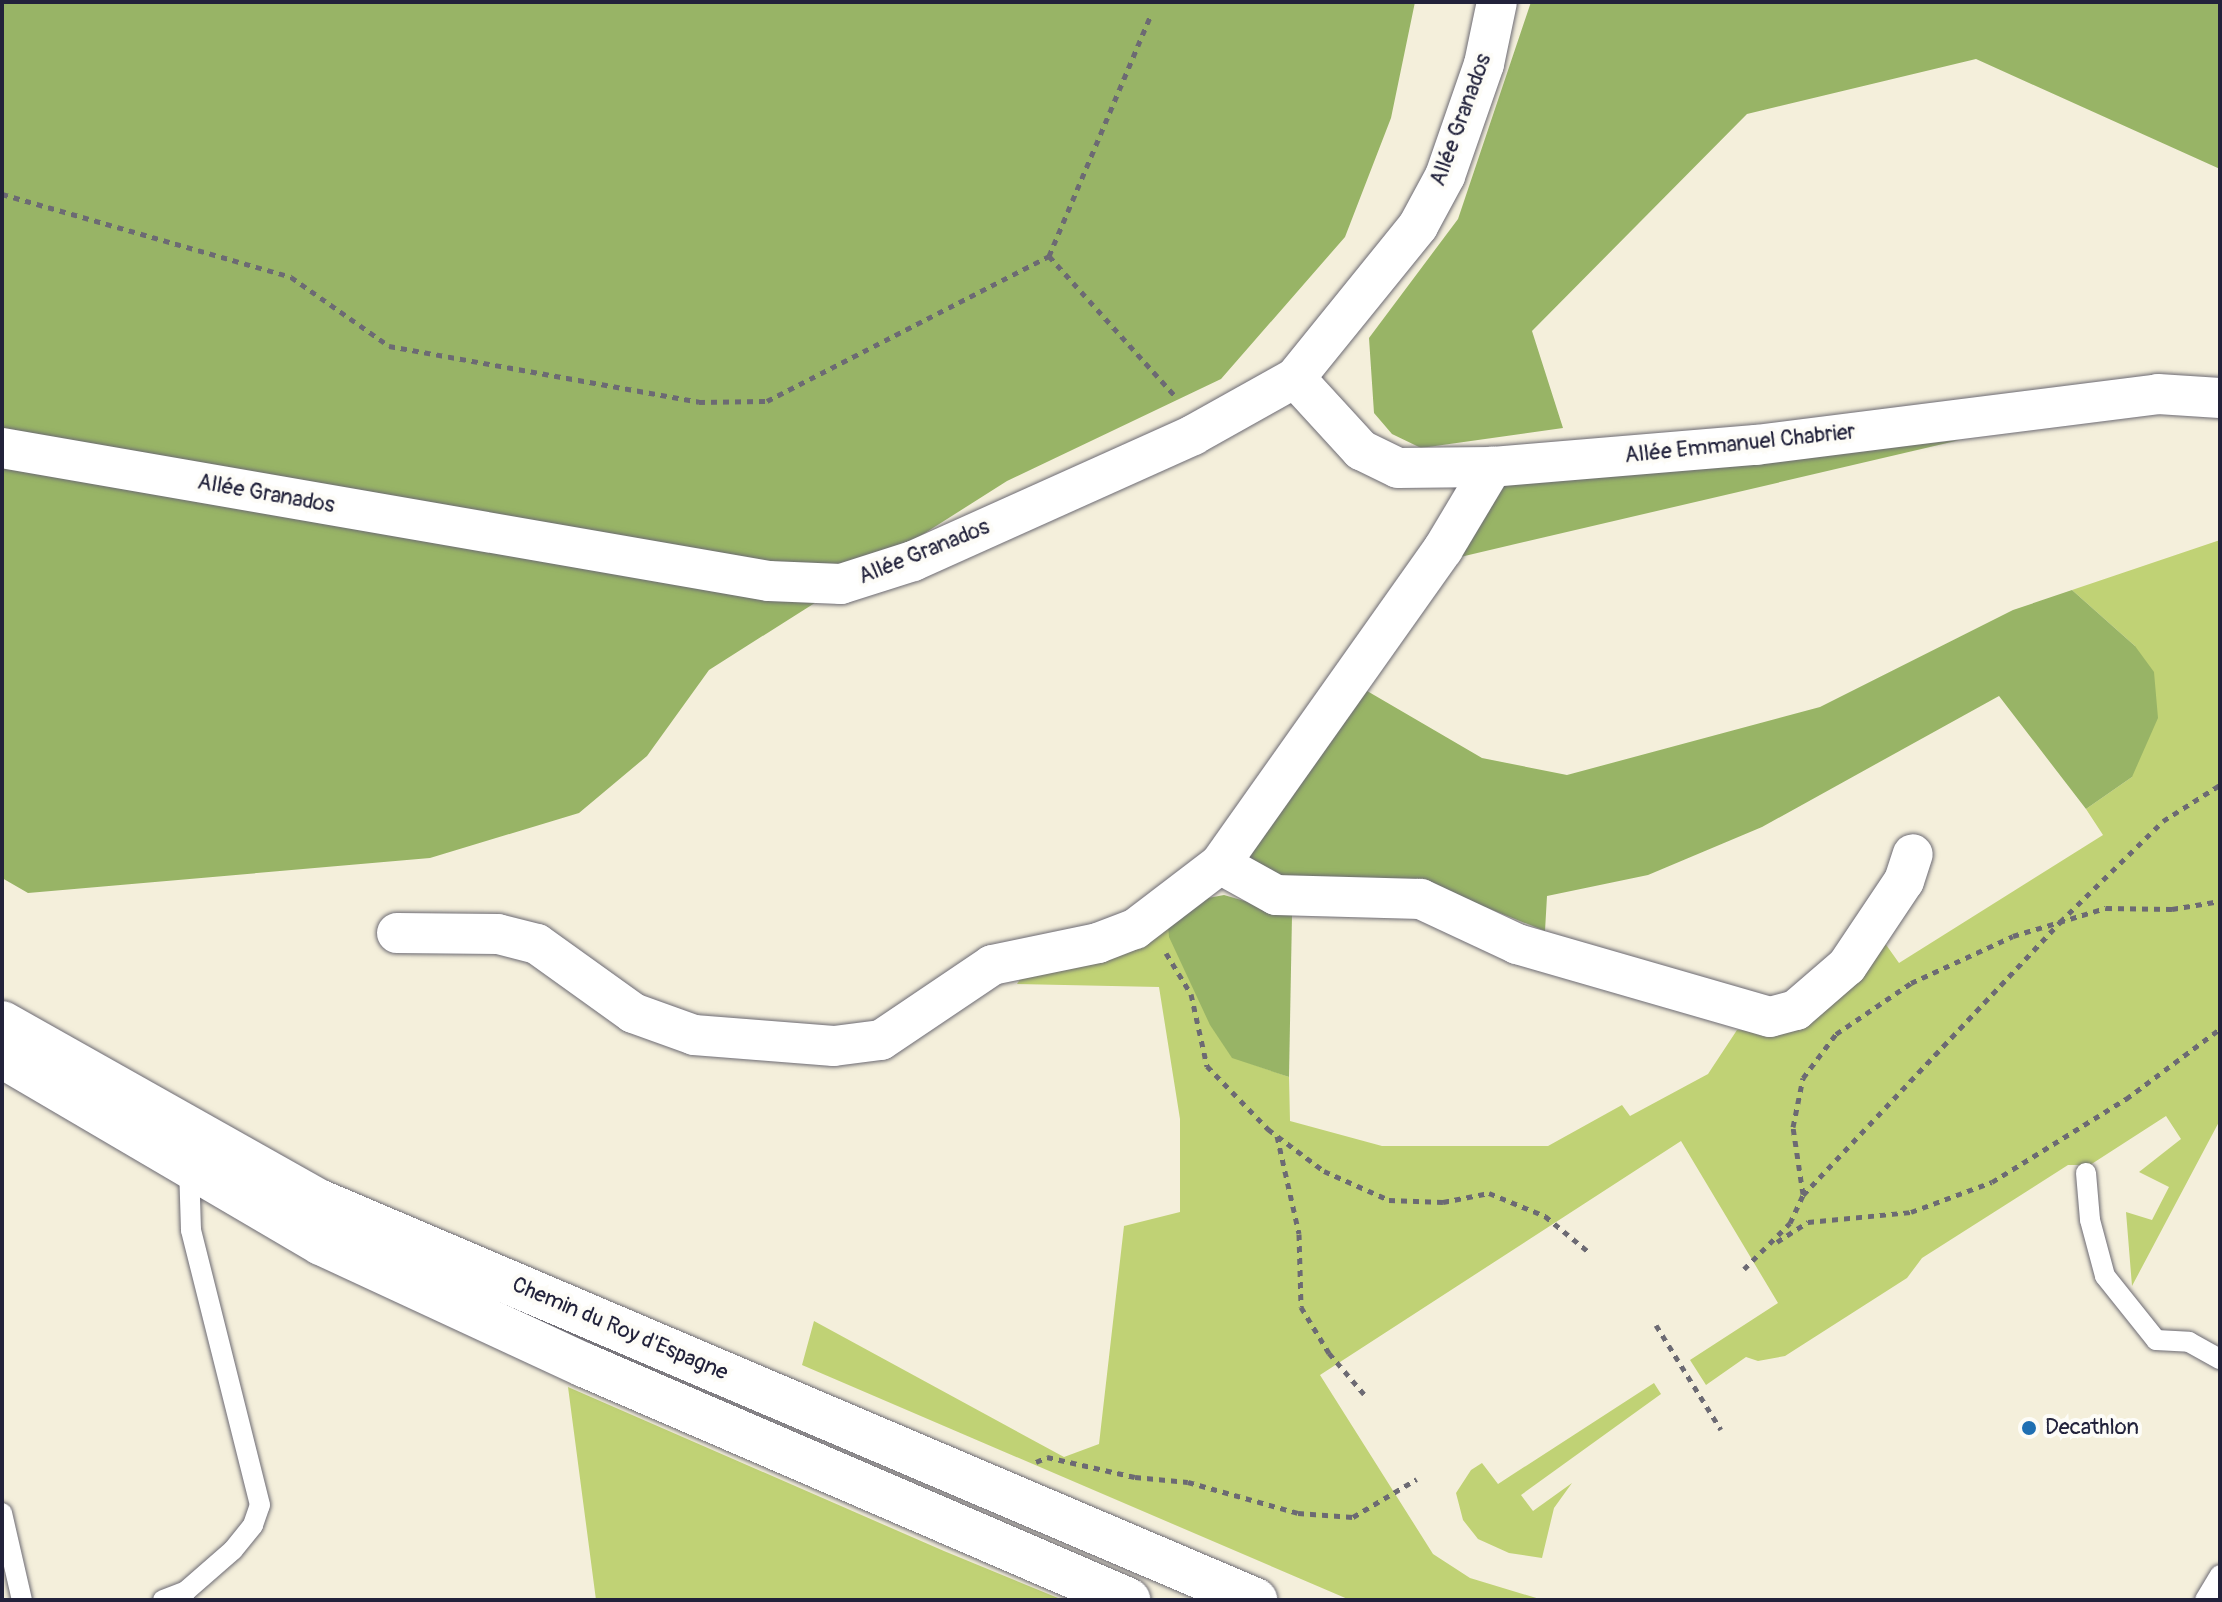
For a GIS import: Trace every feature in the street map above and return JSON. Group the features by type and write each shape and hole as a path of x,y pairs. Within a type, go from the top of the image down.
{"street":[{"name":"Allée Granados","path":"2,448 769,581 841,584 913,561 1193,435 1295,378 1418,226 1445,176 1484,64 1497,2"},
{"name":"Allée Emmanuel Chabrier","path":"1295,378 1361,450 1398,468 1492,467 1756,445 2158,394 2220,398"},
{"path":"397,933 498,934 537,944 633,1013 694,1035 834,1046 881,1040 947,1000 992,965 1098,943 1135,929 1220,864 1426,574 1492,467"},
{"path":"1220,864 1276,895 1421,899 1517,944 1770,1017 1796,1010 1847,966 1904,881 1913,854"},
{"name":"Chemin du Roy d'Espagne","path":"2,1023 316,1200 987,1483 1255,1600"},
{"name":"Chemin du Roy d'Espagne","path":"2,1056 321,1243 584,1365 1128,1600"}],"lane":[{"path":"163,1600 186,1591 233,1550 253,1525 260,1505 191,1230 189,1168"},
{"path":"2086,1173 2090,1220 2105,1276 2156,1340 2189,1342 2220,1359"},
{"path":"2,1513 22,1600"},
{"path":"2205,1600 2220,1575"}],"path":[{"path":"2,194 291,277 389,346 699,402 767,401 1049,256 1150,17"},
{"path":"1049,256 1177,398 1193,435"},
{"path":"1744,1269 1790,1223 1803,1195 2060,922 2163,821 2220,785"},
{"path":"1803,1195 1793,1127 1803,1078 1836,1034 1911,983 2013,936 2106,908 2172,909 2220,901"},
{"path":"1135,929 1145,944 1165,952 1191,994 1207,1066 1277,1135 1324,1171 1389,1200 1443,1202 1489,1193 1545,1216 1590,1253"},
{"path":"1769,1246 1808,1222 1911,1212 1992,1182 2126,1099 2220,1029"},
{"path":"1277,1135 1299,1234 1301,1307 1329,1353 1364,1394"},
{"path":"1656,1325 1721,1430"},
{"path":"987,1483 1047,1457 1135,1477 1188,1482 1298,1513 1353,1517 1417,1479"}],"green space":[{"path":"2,2 1415,2 1391,118 1345,237 1221,379 1007,481 709,670 647,756 579,813 430,858 28,893 2,878"},
{"path":"1531,2 2220,2 2220,169 1976,59 1747,114 1532,331 1563,428 1421,448 1392,434 1374,413 1369,338 1458,219"},
{"path":"1960,440 1456,558 1501,483"},
{"path":"2220,540 2220,1120 2132,1286 2126,1212 2152,1220 2169,1187 2139,1172 2181,1139 2166,1116 2090,1165 2068,1165 1922,1258 1907,1278 1785,1356 1758,1361 1746,1357 1706,1385 1690,1360 1778,1303 1681,1141 1320,1375 1433,1554 1470,1578 1543,1600 1350,1600 802,1365 814,1321 1064,1457 1099,1444 1124,1226 1180,1212 1180,1119 1159,987 1017,984 1022,976 1168,925 1232,1057 1289,1077 1290,1121 1382,1146 1548,1146 1622,1105 1630,1116 1708,1074 1737,1030 1774,1032 1882,939 1899,963 2103,835 2086,809 2132,777 2135,646 2072,590"},
{"path":"2072,590 2135,646 2154,672 2158,718 2132,777 2086,809 1999,696 1762,827 1648,875 1547,896 1545,931 1485,907 1271,887 1243,860 1362,688 1482,758 1567,775 1820,707 2013,610"},
{"path":"1224,895 1292,915 1289,1077 1232,1058 1210,1025 1169,937 1168,925 1208,898"},
{"path":"1654,1383 1661,1394 1521,1495 1533,1511 1572,1483 1554,1508 1542,1558 1509,1553 1478,1539 1463,1520 1456,1493 1471,1470 1482,1463 1498,1484"},
{"path":"568,1387 944,1551 1063,1600 596,1600"}],"place":[{"name":"Decathlon","path":"2029,1428"}]}
